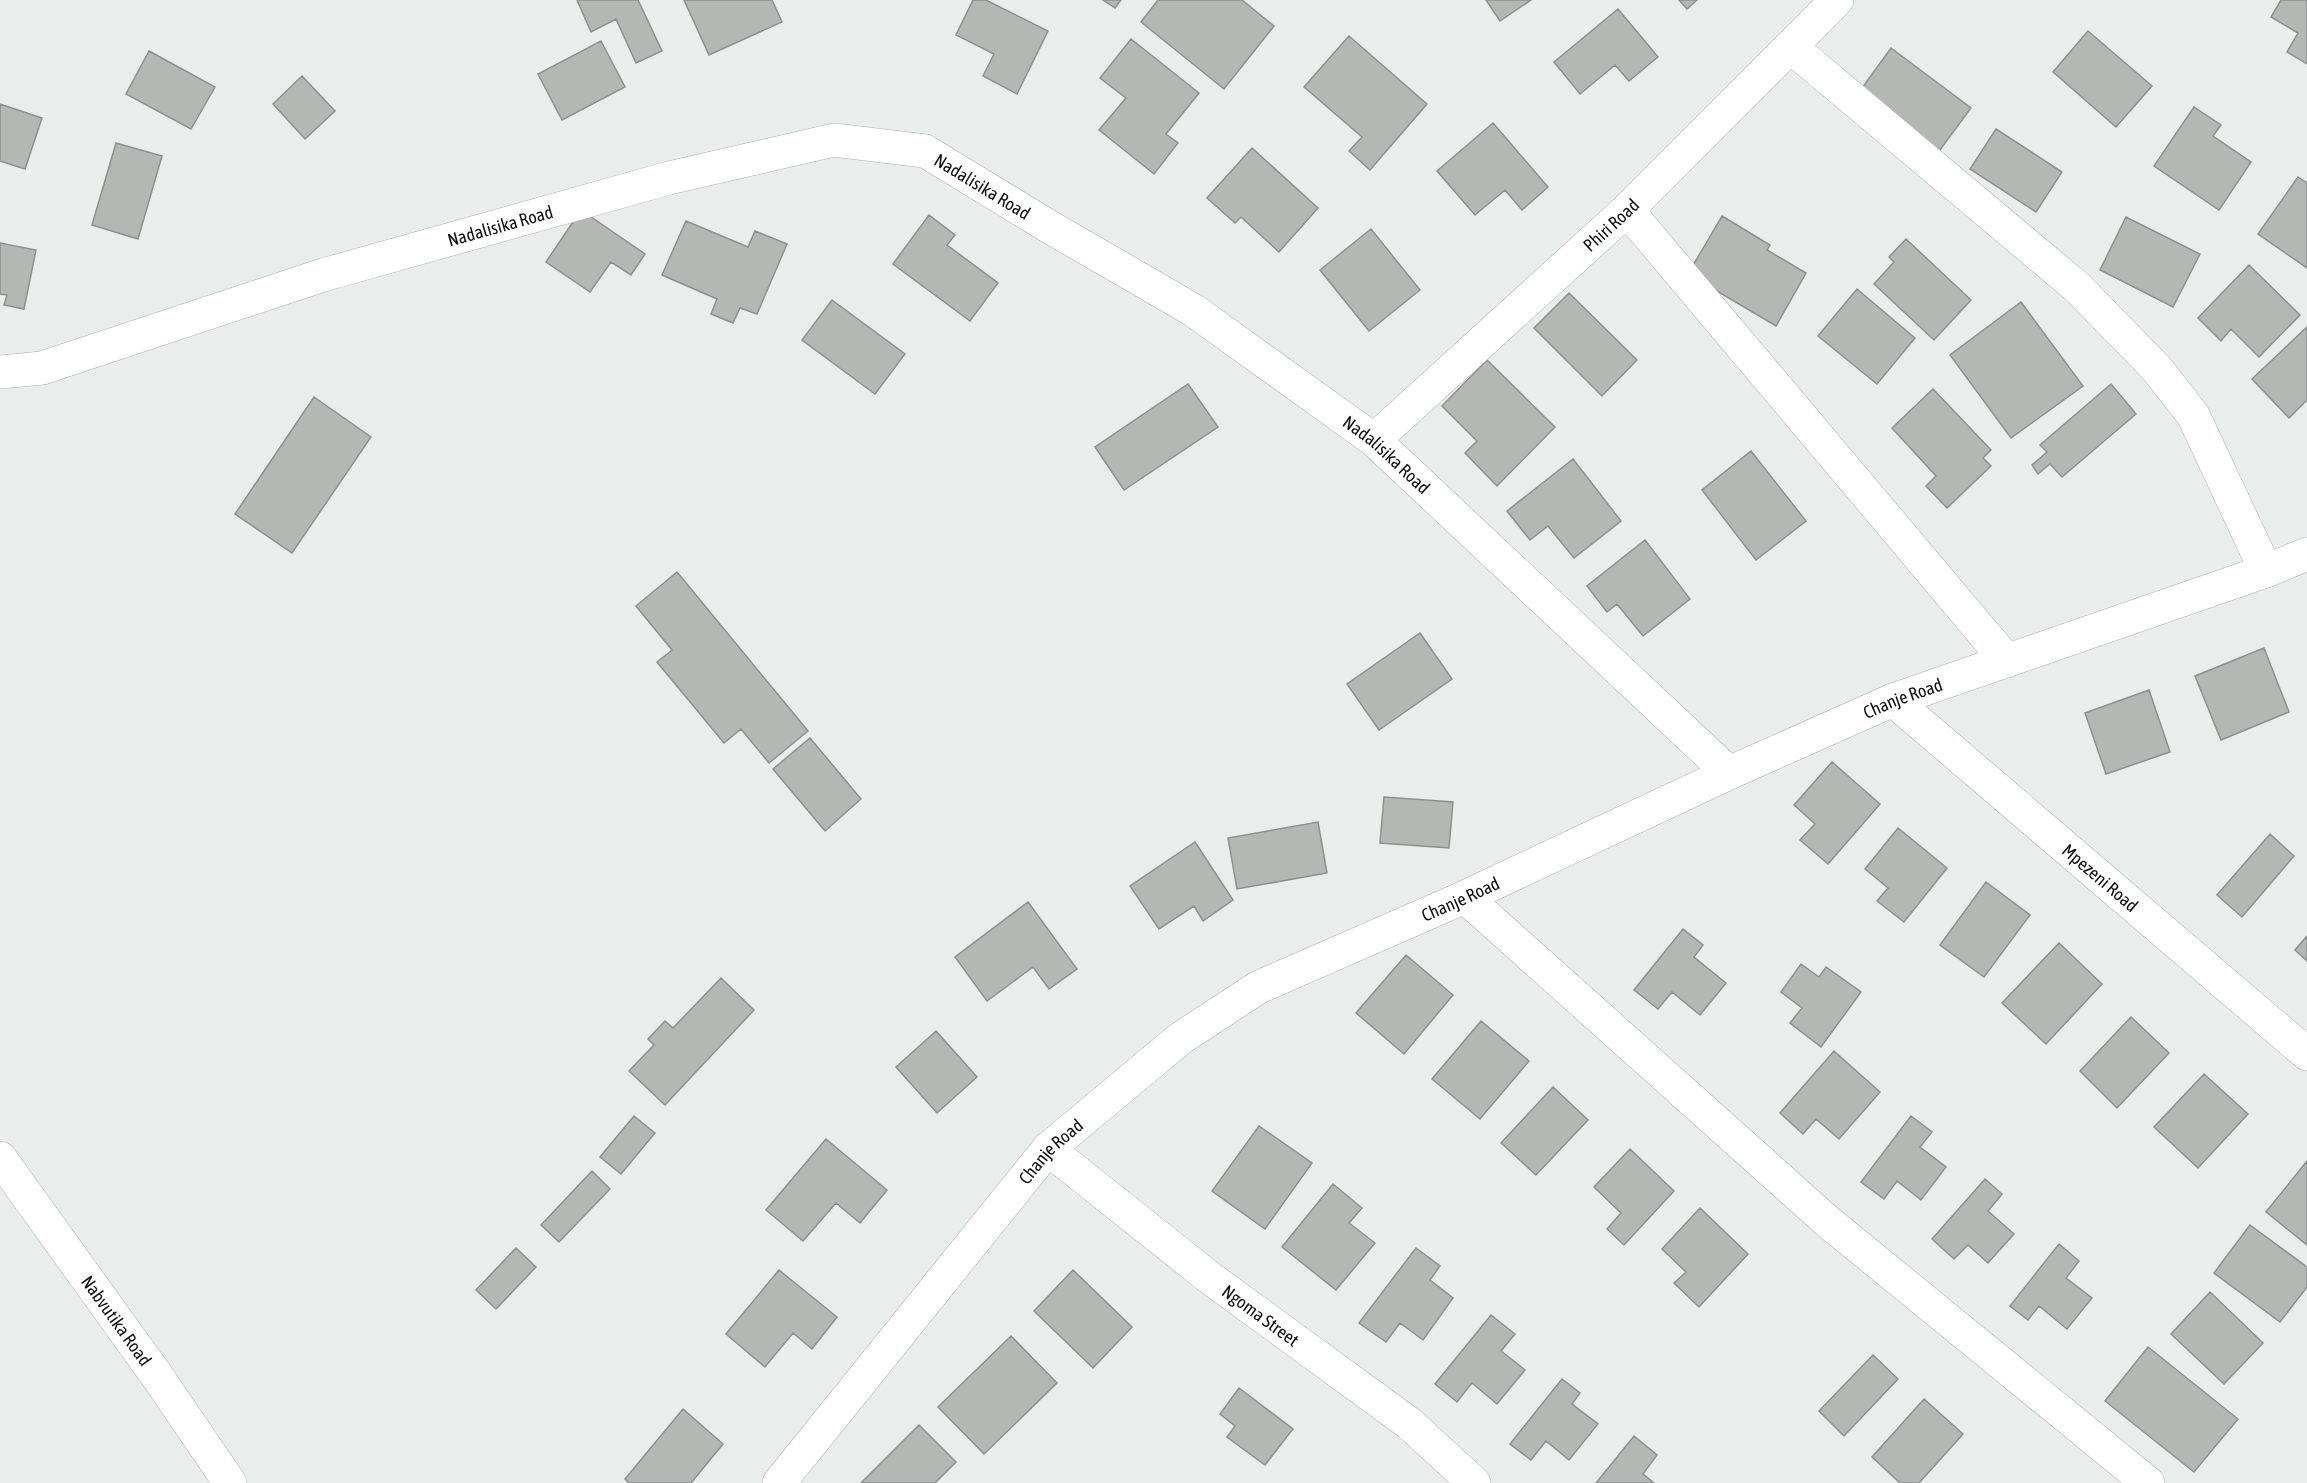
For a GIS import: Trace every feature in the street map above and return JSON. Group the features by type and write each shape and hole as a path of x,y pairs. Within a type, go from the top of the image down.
{"street":[{"name":"Phiri Road","path":"1374,440 1627,210 1837,0"},
{"path":"1791,47 2077,287 2157,369 2193,415 2266,571"},
{"name":"Nadalisika Road","path":"0,372 42,368 323,275 669,178 834,140 925,151 1192,310 1374,440 1729,773"},
{"path":"1627,210 2007,661"},
{"name":"Chanje Road","path":"779,1483 1047,1149 1181,1038 1259,987 1465,897 1729,773 1893,700 2266,571 2307,554"},
{"name":"Mpezeni Road","path":"1893,700 2307,1054"},
{"path":"1465,897 1827,1221 2148,1483"},
{"name":"Ngoma Street","path":"1047,1149 1210,1278 1410,1424 1474,1483"},
{"name":"Nabvutika Road","path":"1,1162 150,1367 230,1483"}],"building":[{"path":"577,0 638,0 662,51 636,63 616,19 591,32"},
{"path":"684,0 772,0 782,22 709,55"},
{"path":"973,0 986,0 1048,31 1017,94 983,76 994,54 956,35"},
{"path":"1103,0 1121,0 1115,8"},
{"path":"1158,0 1242,0 1274,26 1224,89 1141,22"},
{"path":"1486,0 1531,0 1500,21"},
{"path":"1679,0 1697,0 1687,9"},
{"path":"2281,0 2307,0 2307,64 2287,52 2298,33 2271,17"},
{"path":"1618,9 1658,57 1629,81 1615,65 1580,94 1554,62"},
{"path":"2088,31 2152,86 2116,127 2053,72"},
{"path":"1349,36 1427,104 1370,170 1349,151 1362,137 1304,87"},
{"path":"1131,39 1199,93 1166,134 1178,143 1154,174 1099,130 1126,98 1100,78"},
{"path":"601,41 625,87 562,120 538,74"},
{"path":"1891,48 1971,108 1934,158 1854,99"},
{"path":"149,51 215,87 191,129 126,94"},
{"path":"302,76 335,111 305,139 273,104"},
{"path":"0,104 42,118 25,169 0,161"},
{"path":"2194,107 2221,125 2213,136 2251,162 2219,210 2154,166"},
{"path":"1493,123 1548,187 1522,210 1505,190 1475,215 1437,171"},
{"path":"1996,129 2062,172 2036,212 1970,169"},
{"path":"116,143 162,156 138,239 92,225"},
{"path":"1252,148 1318,208 1279,252 1241,217 1235,223 1207,198"},
{"path":"2298,177 2307,183 2307,268 2258,234"},
{"path":"581,210 645,254 631,275 611,262 590,292 546,262"},
{"path":"929,215 955,235 947,245 998,283 970,321 893,264"},
{"path":"1722,216 1770,245 1767,250 1806,273 1776,326 1688,274"},
{"path":"2126,217 2200,254 2173,307 2100,270"},
{"path":"686,221 748,247 755,231 787,244 757,314 740,308 733,323 711,314 717,299 662,275"},
{"path":"1371,229 1420,290 1369,331 1320,270"},
{"path":"1906,239 1971,300 1934,340 1874,284 1894,262 1889,257"},
{"path":"0,243 36,250 24,309 4,305 7,295 0,294"},
{"path":"2249,265 2300,315 2259,357 2231,329 2221,341 2198,318"},
{"path":"1857,289 1915,338 1877,384 1818,336"},
{"path":"1569,293 1637,360 1602,396 1534,328"},
{"path":"832,300 905,354 875,394 802,340"},
{"path":"2021,302 2083,386 2011,438 1950,355"},
{"path":"2307,327 2307,400 2289,418 2252,379"},
{"path":"1487,360 1555,427 1497,486 1465,453 1477,441 1442,406"},
{"path":"1188,384 1218,427 1124,490 1095,447"},
{"path":"2111,384 2136,414 2062,477 2050,464 2038,474 2032,465 2047,452 2040,445"},
{"path":"1933,389 1991,450 1983,458 1991,466 1947,508 1926,486 1936,476 1892,428"},
{"path":"314,397 371,437 292,553 235,514"},
{"path":"1751,451 1806,521 1756,560 1702,490"},
{"path":"1573,459 1621,521 1574,558 1548,526 1530,540 1507,511"},
{"path":"1645,540 1690,599 1643,636 1617,604 1607,612 1587,586"},
{"path":"677,572 808,731 769,763 741,729 724,743 657,662 672,650 636,606"},
{"path":"1420,633 1452,679 1379,730 1347,684"},
{"path":"2264,648 2289,712 2221,740 2195,676"},
{"path":"2149,690 2170,752 2106,774 2085,713"},
{"path":"810,738 861,799 825,831 773,769"},
{"path":"1832,762 1880,804 1828,864 1800,840 1815,824 1794,805"},
{"path":"1384,797 1453,802 1449,848 1380,843"},
{"path":"1318,822 1327,873 1237,889 1228,838"},
{"path":"1898,828 1947,868 1904,922 1877,901 1888,888 1865,869"},
{"path":"2270,834 2294,856 2242,917 2217,895"},
{"path":"1195,842 1233,900 1203,921 1194,906 1159,929 1130,886"},
{"path":"1986,882 2030,915 1984,977 1940,945"},
{"path":"1028,902 1077,969 1049,989 1033,967 987,1001 955,957"},
{"path":"1683,929 1703,945 1694,957 1726,983 1700,1015 1672,992 1658,1009 1634,990"},
{"path":"2307,936 2307,961 2295,950"},
{"path":"2059,943 2102,984 2046,1044 2002,1003"},
{"path":"1406,955 1453,995 1404,1054 1356,1013"},
{"path":"1801,964 1819,977 1826,967 1861,992 1821,1047 1790,1023 1802,1008 1781,992"},
{"path":"721,978 754,1010 665,1105 629,1071 654,1045 648,1039 665,1021 673,1028"},
{"path":"2131,1017 2169,1053 2117,1108 2080,1071"},
{"path":"1481,1021 1529,1061 1480,1119 1432,1079"},
{"path":"936,1031 977,1077 937,1113 896,1067"},
{"path":"1834,1051 1880,1092 1839,1139 1816,1119 1803,1134 1780,1113"},
{"path":"2204,1074 2248,1114 2198,1168 2154,1127"},
{"path":"1553,1087 1588,1120 1536,1175 1501,1143"},
{"path":"634,1116 655,1133 621,1174 600,1157"},
{"path":"1911,1116 1932,1132 1920,1147 1946,1167 1921,1200 1897,1181 1884,1199 1861,1182"},
{"path":"1259,1126 1312,1163 1265,1229 1212,1191"},
{"path":"826,1139 887,1190 860,1223 836,1203 803,1241 766,1210"},
{"path":"1630,1149 1674,1191 1624,1245 1607,1229 1621,1213 1594,1187"},
{"path":"2307,1161 2307,1245 2266,1212"},
{"path":"592,1171 610,1189 559,1242 541,1225"},
{"path":"1985,1179 2002,1194 1988,1211 2014,1234 1988,1263 1968,1245 1954,1259 1932,1239"},
{"path":"1333,1184 1362,1208 1349,1223 1375,1243 1336,1290 1282,1247"},
{"path":"1700,1208 1748,1254 1699,1307 1674,1283 1686,1272 1662,1249"},
{"path":"2250,1225 2307,1267 2307,1287 2280,1322 2214,1273"},
{"path":"2059,1244 2079,1261 2066,1278 2092,1298 2067,1329 2039,1306 2028,1320 2010,1306"},
{"path":"516,1248 536,1267 496,1309 476,1290"},
{"path":"1416,1248 1440,1266 1430,1280 1453,1298 1423,1340 1400,1323 1386,1342 1359,1323"},
{"path":"779,1270 837,1317 812,1349 793,1333 765,1367 726,1334"},
{"path":"1073,1270 1132,1327 1093,1368 1034,1311"},
{"path":"2210,1292 2263,1343 2224,1384 2171,1334"},
{"path":"1491,1315 1515,1334 1501,1351 1525,1370 1497,1404 1472,1383 1457,1402 1435,1384"},
{"path":"1011,1336 1057,1383 984,1454 938,1407"},
{"path":"2148,1347 2238,1419 2194,1472 2105,1401"},
{"path":"1873,1355 1898,1379 1844,1436 1819,1411"},
{"path":"1562,1379 1580,1393 1572,1404 1598,1424 1569,1460 1546,1441 1531,1460 1510,1444"},
{"path":"1239,1388 1293,1429 1265,1465 1227,1437 1235,1426 1220,1414"},
{"path":"1924,1399 1963,1434 1919,1483 1900,1483 1872,1457"},
{"path":"683,1409 723,1444 691,1483 629,1483 625,1479"},
{"path":"919,1425 956,1462 935,1483 861,1483"},
{"path":"1634,1436 1657,1455 1643,1474 1654,1483 1596,1483"}]}
